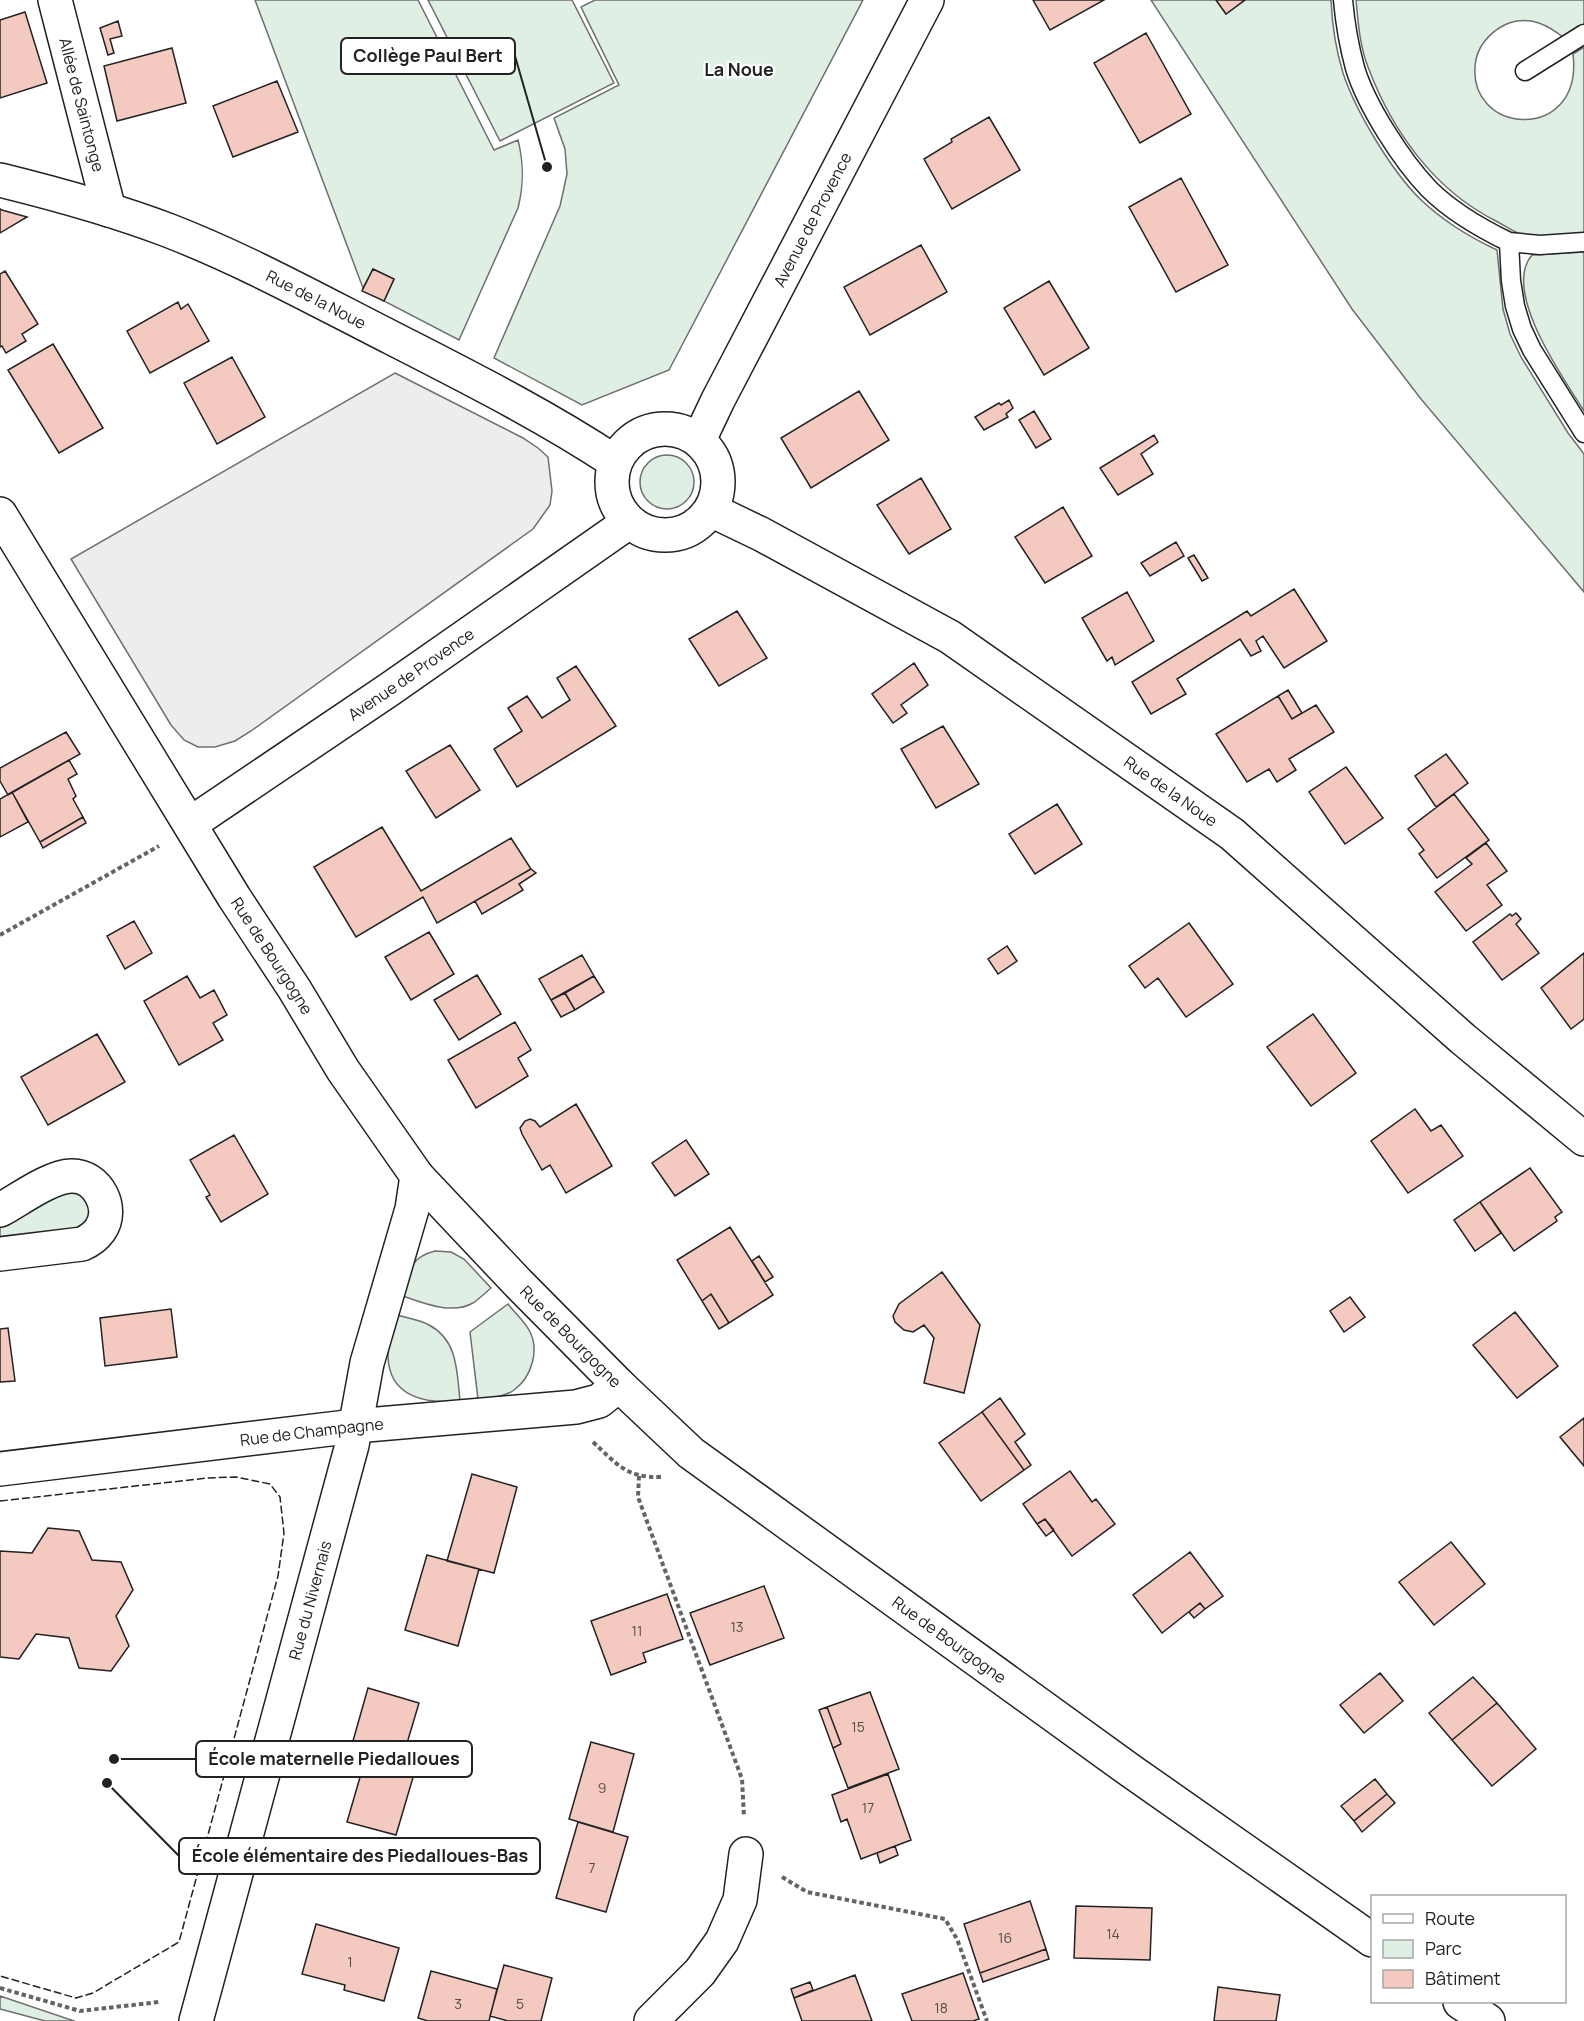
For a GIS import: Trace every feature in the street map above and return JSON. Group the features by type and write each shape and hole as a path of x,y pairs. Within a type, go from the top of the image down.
{"street":[{"name":"Allée de Saintonge","path":"55,0 110,210"},
{"name":"Avenue de Provence","path":"699,440 927,0"},
{"name":"Rue de la Noue","path":"0,180 110,210 171,231 252,267 480,384 568,432 615,462"},
{"path":"668,428 685,432 699,440 715,461 717,469 719,486 711,510 695,527 673,536 649,533 629,522 616,504 611,483 615,462 624,448 636,437 651,430 668,428"},
{"name":"Rue de la Noue","path":"711,510 761,534 950,637 1232,834 1463,1039 1584,1139"},
{"name":"Rue de Bourgogne","path":"0,514 234,897 295,990 343,1070 417,1176 619,1385 691,1453 1131,1771 1371,1939"},
{"name":"Avenue de Provence","path":"190,824 390,689 629,522"},
{"path":"0,1210 62,1177 75,1176 86,1179 95,1186 106,1207 105,1219 100,1230 92,1239 82,1244 0,1254"},
{"name":"Rue du Nivernais","path":"195,2021 352,1445 367,1363 412,1209 417,1176"},
{"name":"Rue de Champagne","path":"0,1468 355,1426 576,1407 599,1401 619,1385"},
{"path":"651,2021 700,1972 722,1941 740,1900 746,1854"},
{"path":"1463,2003 1488,2021"}],"lane":[{"path":"1343,0 1355,69 1377,116 1407,163 1429,189 1456,212 1509,242 1540,245 1584,242"},
{"path":"1525,71 1584,34"},
{"path":"1509,242 1511,281 1522,329 1532,350 1584,433"}],"path":[{"path":"0,935 155,849 190,824"},
{"path":"588,1438 620,1467 639,1476 669,1477"},
{"path":"639,1476 638,1497 742,1779 746,1854 807,1892 945,1919 957,1939 987,2021"},
{"path":"0,1988 80,2011 159,2002"}],"green space":[{"path":"255,0 418,0 494,150 518,140 522,174 518,208 459,340 384,301 394,279 373,269 363,288"},
{"path":"428,0 572,0 614,83 500,141"},
{"path":"595,0 863,0 669,370 582,405 494,358 560,206 567,174 565,149 554,118 619,85 581,7"},
{"path":"1151,0 1216,0 1226,14 1245,0 1331,0 1335,37 1343,73 1356,105 1386,157 1428,207 1456,228 1497,250 1503,309 1510,334 1521,357 1568,433 1584,454 1584,592 1421,399 1352,309"},
{"path":"1356,0 1584,0 1584,26 1564,38 1539,23 1517,21 1498,29 1488,37 1476,59 1477,85 1487,104 1503,115 1523,119 1543,116 1561,104 1571,84 1573,54 1584,47 1584,233 1543,237 1520,234 1474,208 1435,176 1403,136 1378,91 1363,51"},
{"path":"1584,252 1584,411 1539,334 1524,290 1525,271 1532,255"},
{"path":"662,455 672,455 682,459 690,467 694,482 690,497 682,505 672,509 662,509 652,505 644,497 640,487 640,477 644,467 652,459"},
{"path":"73,1191 84,1197 89,1205 87,1228 0,1242 0,1226 44,1200"},
{"path":"435,1251 451,1252 464,1259 491,1288 473,1303 456,1308 438,1307 403,1296 409,1273 415,1262"},
{"path":"508,1304 527,1327 532,1338 534,1354 530,1370 514,1390 501,1396 478,1399 470,1332"},
{"path":"397,1315 429,1325 446,1339 454,1358 460,1401 423,1399 412,1395 395,1381 390,1370 388,1356"},
{"path":"0,1996 74,2021 45,2021 0,2009"}],"shaded area":[{"path":"395,373 523,438 538,448 548,457 552,491 550,505 533,529 251,731 235,741 215,747 198,747 184,740 171,725 71,559"}],"building":[{"path":"1033,0 1104,0 1050,30"},
{"path":"1216,0 1245,0 1226,14"},
{"path":"25,12 47,83 0,98 0,20"},
{"path":"118,21 122,36 110,39 114,53 108,55 100,28"},
{"path":"1146,33 1191,114 1140,143 1094,63"},
{"path":"172,48 186,103 117,121 104,66"},
{"path":"277,81 298,132 233,157 213,106"},
{"path":"989,117 1020,170 952,209 924,159 952,142 951,139"},
{"path":"1181,178 1228,265 1176,292 1129,207"},
{"path":"0,209 2,210 27,217 0,233"},
{"path":"921,245 947,292 870,335 844,287"},
{"path":"373,269 394,279 384,301 362,291"},
{"path":"5,271 38,324 22,334 26,341 6,353 2,346 0,347 0,274"},
{"path":"1049,281 1089,348 1044,375 1004,308"},
{"path":"178,302 181,309 188,304 209,341 150,373 127,331"},
{"path":"53,344 103,428 59,453 8,370"},
{"path":"232,357 265,417 217,444 184,383"},
{"path":"859,391 889,440 811,488 781,438"},
{"path":"1009,400 1013,408 1006,414 1008,417 984,430 975,417"},
{"path":"1034,411 1051,439 1036,448 1019,420"},
{"path":"1154,435 1158,442 1141,454 1153,474 1118,495 1100,468"},
{"path":"921,478 951,529 909,554 877,505"},
{"path":"1063,507 1092,556 1045,583 1015,537"},
{"path":"1176,542 1184,556 1150,576 1141,563"},
{"path":"1194,555 1208,578 1202,581 1188,558"},
{"path":"1294,589 1327,641 1284,668 1263,636 1256,641 1261,651 1251,656 1240,639 1177,679 1186,694 1151,714 1132,682 1247,611 1251,616"},
{"path":"1127,592 1154,641 1115,665 1112,657 1107,661 1082,618"},
{"path":"737,611 767,658 719,686 689,639"},
{"path":"914,663 928,685 901,705 907,713 893,723 872,694"},
{"path":"576,666 616,726 517,787 494,749 522,731 508,708 527,696 542,718 570,700 557,678"},
{"path":"1288,690 1302,713 1292,719 1278,696"},
{"path":"1278,696 1292,719 1316,705 1334,732 1289,759 1296,770 1277,782 1269,769 1247,782 1216,734"},
{"path":"943,726 979,784 936,808 901,749"},
{"path":"66,732 80,754 8,795 0,781 0,768"},
{"path":"450,745 480,790 436,818 406,771"},
{"path":"1446,754 1468,783 1436,807 1415,776"},
{"path":"69,760 77,774 68,779 76,796 73,799 83,817 40,842 12,792"},
{"path":"1346,767 1383,818 1345,844 1309,792"},
{"path":"12,792 28,822 0,837 0,799"},
{"path":"1454,794 1489,840 1437,878 1419,854 1424,850 1408,829"},
{"path":"1057,804 1082,844 1035,874 1009,834"},
{"path":"83,817 86,823 43,848 40,842"},
{"path":"382,827 421,891 511,838 531,869 437,923 423,897 356,937 314,867"},
{"path":"1486,843 1507,871 1487,885 1502,905 1466,931 1435,892 1472,864 1466,858"},
{"path":"531,869 536,873 519,884 523,890 482,914 475,901"},
{"path":"1516,913 1521,919 1516,924 1539,953 1502,980 1473,942 1510,914 1512,916"},
{"path":"134,921 152,953 125,969 107,936"},
{"path":"1189,923 1233,984 1186,1017 1158,978 1145,988 1129,966"},
{"path":"429,932 454,974 411,1000 385,957"},
{"path":"1007,946 1017,961 998,974 988,959"},
{"path":"1584,953 1584,1019 1571,1029 1541,988"},
{"path":"582,955 594,976 551,1000 539,979"},
{"path":"477,975 501,1014 459,1040 434,1000"},
{"path":"187,976 200,998 214,990 227,1015 213,1023 223,1040 179,1065 144,1001"},
{"path":"594,976 604,992 575,1010 565,993"},
{"path":"565,993 575,1010 561,1017 551,1000"},
{"path":"1313,1014 1356,1073 1311,1106 1267,1047"},
{"path":"515,1022 531,1050 518,1058 528,1076 476,1108 448,1060"},
{"path":"97,1034 125,1082 48,1125 21,1077"},
{"path":"576,1104 612,1166 566,1193 550,1165 542,1170 520,1128 525,1121 530,1119 540,1127"},
{"path":"1415,1109 1431,1131 1441,1125 1463,1156 1408,1193 1371,1141"},
{"path":"234,1135 268,1194 221,1222 206,1197 210,1195 190,1160"},
{"path":"686,1140 709,1174 675,1196 652,1163"},
{"path":"1530,1168 1562,1212 1555,1217 1557,1221 1514,1251 1480,1202"},
{"path":"1480,1202 1501,1233 1475,1251 1454,1220"},
{"path":"730,1227 773,1295 729,1323 711,1294 702,1301 677,1260"},
{"path":"759,1256 773,1277 765,1282 752,1261"},
{"path":"942,1272 980,1325 964,1393 924,1383 934,1338 924,1325 913,1332 904,1330 895,1322 893,1316 899,1304"},
{"path":"711,1294 729,1323 719,1329 702,1301"},
{"path":"1350,1297 1365,1317 1344,1332 1330,1311"},
{"path":"171,1309 177,1357 105,1366 100,1318"},
{"path":"1515,1312 1558,1366 1517,1398 1473,1345"},
{"path":"8,1328 15,1381 0,1382 0,1329"},
{"path":"1000,1398 1025,1434 1015,1442 1031,1465 1024,1470 982,1412"},
{"path":"982,1412 1024,1470 981,1501 939,1443"},
{"path":"1584,1418 1584,1466 1560,1437"},
{"path":"1070,1471 1092,1502 1096,1499 1115,1524 1072,1556 1045,1519 1037,1524 1023,1504"},
{"path":"472,1474 517,1487 494,1573 447,1561"},
{"path":"1045,1519 1054,1530 1046,1536 1037,1524"},
{"path":"48,1528 79,1531 92,1560 121,1562 133,1590 116,1616 129,1646 111,1671 79,1668 69,1638 36,1634 19,1659 0,1657 0,1551 32,1553"},
{"path":"1451,1542 1485,1584 1434,1625 1399,1582"},
{"path":"1190,1552 1223,1596 1205,1609 1200,1603 1162,1633 1133,1595"},
{"path":"427,1555 479,1569 458,1646 405,1630"},
{"path":"764,1586 784,1638 710,1665 690,1613"},
{"path":"667,1594 683,1639 643,1653 646,1662 611,1675 591,1621"},
{"path":"1200,1603 1205,1609 1194,1618 1189,1612"},
{"path":"1380,1673 1403,1701 1364,1733 1340,1705"},
{"path":"1473,1677 1497,1703 1452,1740 1429,1713"},
{"path":"368,1688 419,1703 399,1770 349,1755"},
{"path":"870,1692 899,1769 848,1788 833,1748 841,1744 827,1707"},
{"path":"1497,1703 1536,1749 1492,1786 1452,1740"},
{"path":"827,1707 841,1744 833,1748 819,1710"},
{"path":"591,1742 634,1754 613,1832 569,1819"},
{"path":"365,1760 414,1774 396,1835 347,1822"},
{"path":"888,1774 911,1840 861,1859 847,1819 841,1822 832,1795"},
{"path":"1375,1779 1387,1794 1354,1821 1341,1806"},
{"path":"1387,1794 1395,1803 1362,1832 1354,1821"},
{"path":"578,1822 628,1837 606,1912 556,1898"},
{"path":"895,1846 898,1855 880,1863 877,1853"},
{"path":"1030,1901 1046,1949 980,1973 964,1924"},
{"path":"1076,1906 1152,1908 1150,1960 1074,1958"},
{"path":"316,1924 399,1948 384,2001 344,1990 345,1985 302,1974"},
{"path":"1046,1949 1049,1959 983,1982 980,1973"},
{"path":"504,1965 552,1978 541,2021 508,2021 490,2016"},
{"path":"431,1971 497,1989 489,2021 428,2021 418,2018"},
{"path":"963,1973 979,2019 973,2021 912,2021 902,1994"},
{"path":"855,1975 872,2021 802,2021 794,1998"},
{"path":"810,1982 813,1990 794,1998 791,1989"},
{"path":"1218,1987 1280,1995 1276,2021 1214,2021"}],"fence":[{"path":"0,1501 208,1478 236,1477 270,1484 280,1497 284,1533 278,1576 179,1942 93,1993 76,1998 0,1976"}],"place":[{"name":"Collège Paul Bert","path":"547,167"},
{"name":"École maternelle Piedalloues","path":"114,1759"},
{"name":"École élémentaire des Piedalloues-Bas","path":"107,1783"}],"district":[{"name":"La Noue","path":"739,69"}]}
